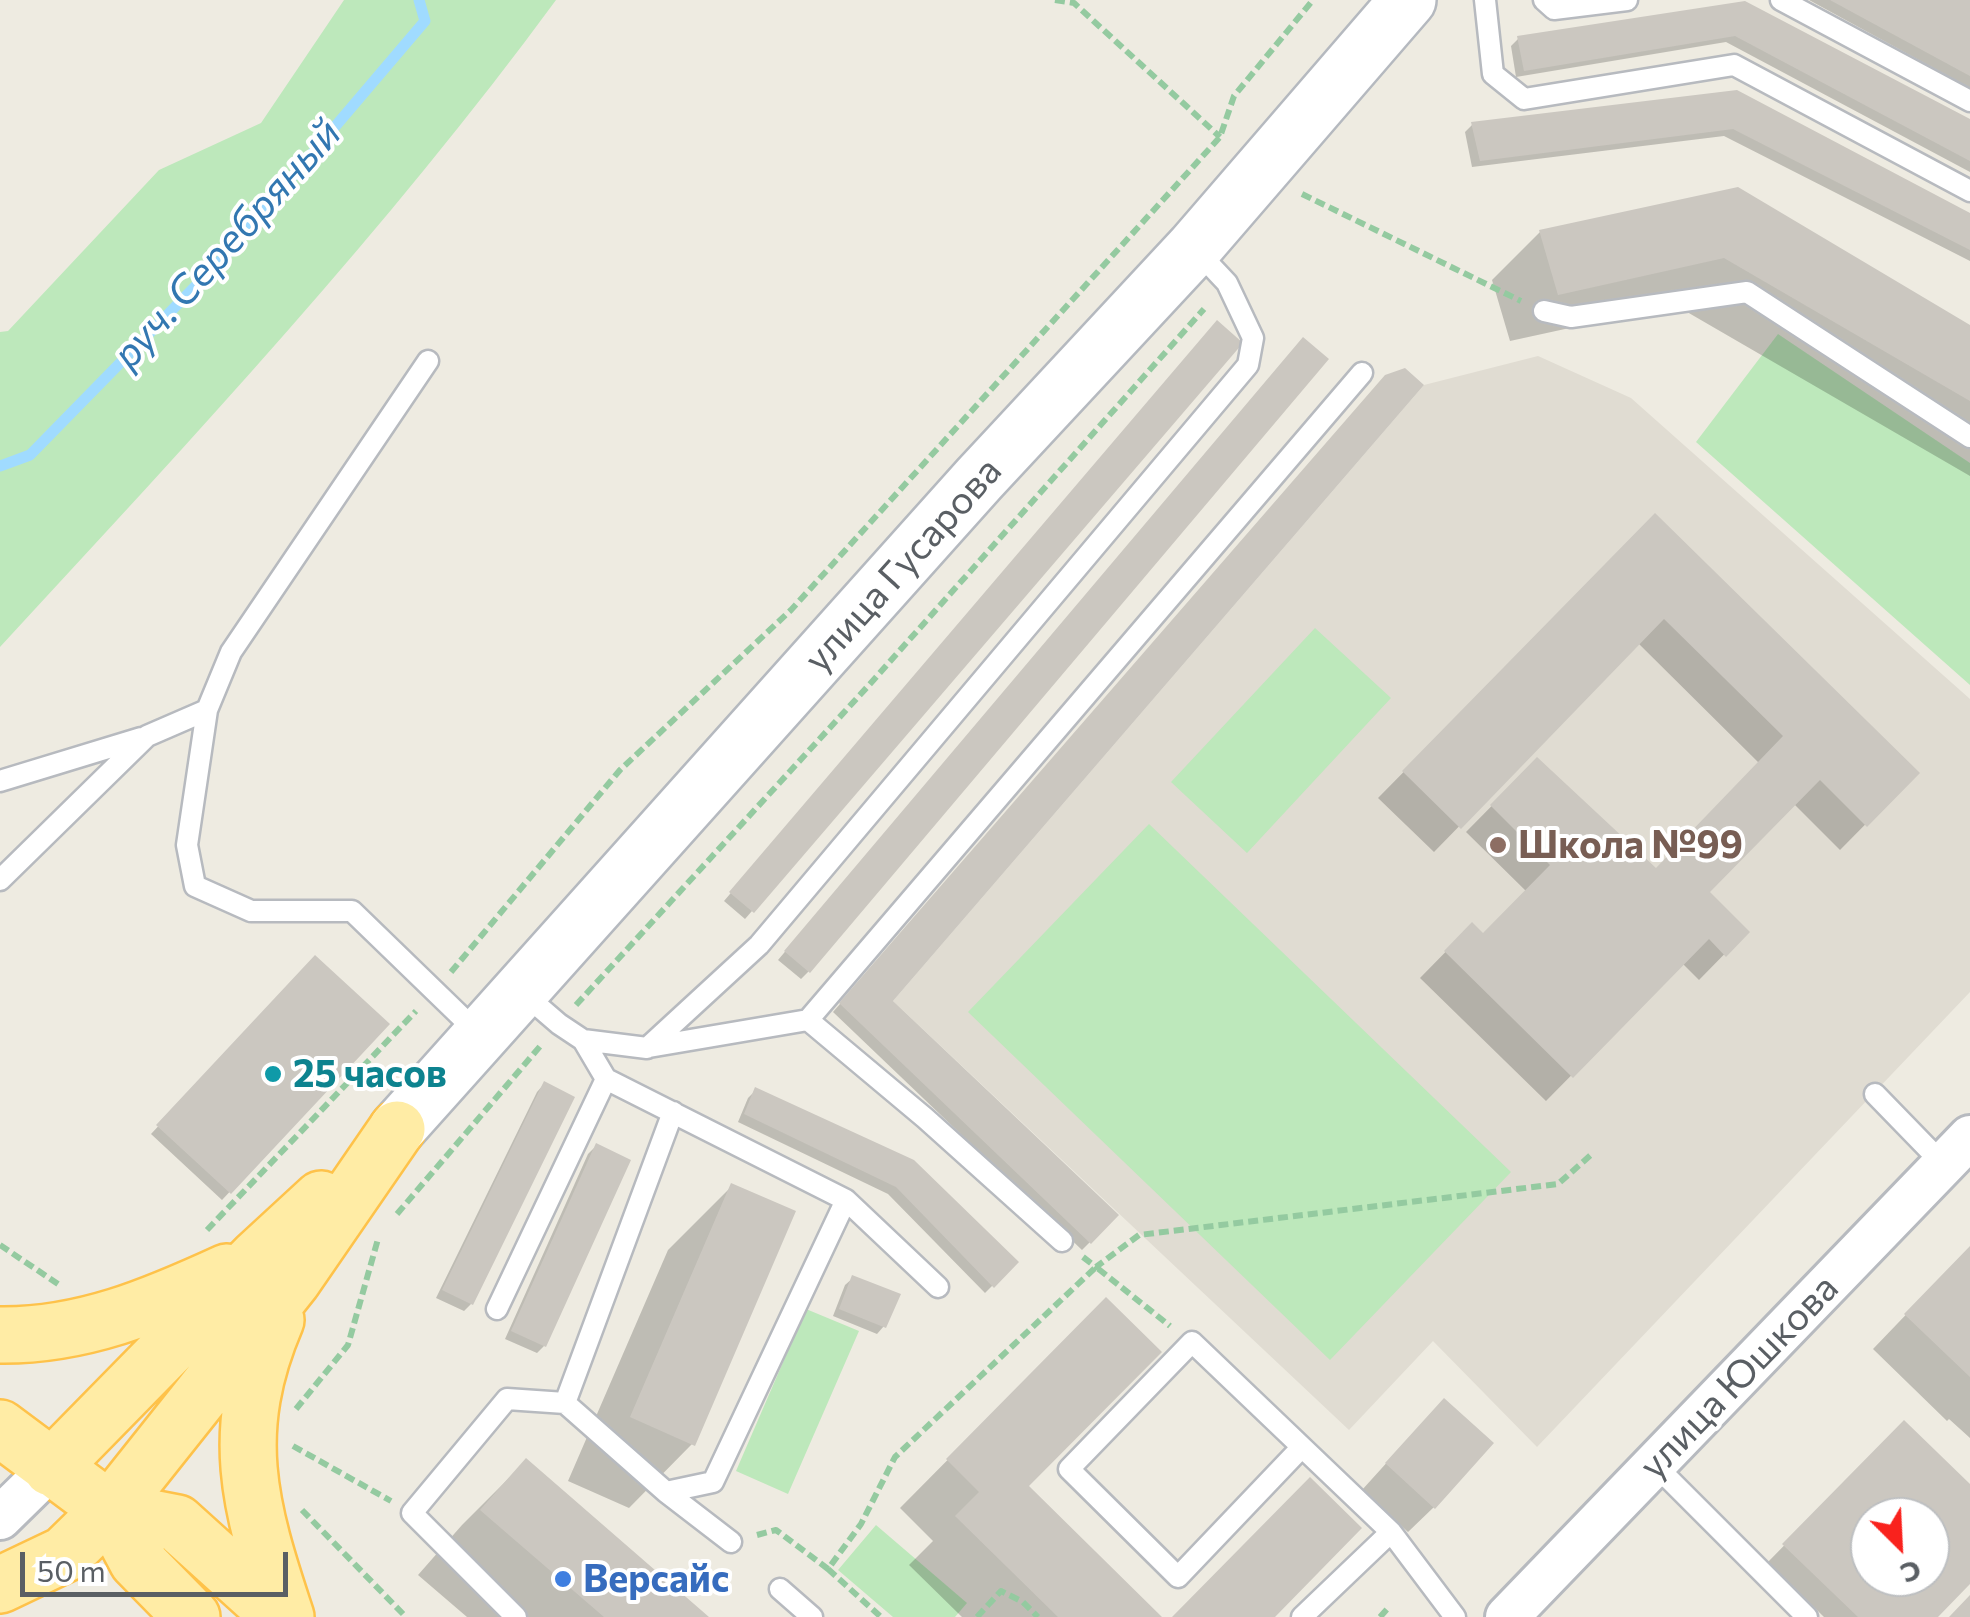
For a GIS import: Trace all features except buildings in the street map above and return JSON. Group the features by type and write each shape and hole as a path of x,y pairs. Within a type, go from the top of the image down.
{"main road":[{"name":"улица Гусарова","path":"275,1269 480,1035 540,1008 979,479 1210,266 1408,0"},
{"path":"0,1334 23,1335 100,1324 275,1269"},
{"path":"51,1468 275,1269"},
{"path":"0,1585 65,1554 110,1510 275,1269"},
{"path":"275,1269 246,1434 259,1537 284,1617"},
{"path":"0,1428 110,1510 177,1523 284,1617"},
{"path":"110,1510 137,1562 192,1617"}],"street":[{"name":"улица Юшкова","path":"1507,1617 1956,1150"},
{"path":"0,1518 51,1468"}],"lane":[{"path":"1485,0 1493,74 1524,99 1734,65 1970,190"},
{"path":"1544,0 1554,9 1627,0"},
{"path":"1781,0 1970,101"},
{"path":"647,1048 759,946 1248,365 1253,338 1210,266"},
{"path":"1544,311 1570,317 1746,292 1970,437"},
{"path":"428,361 231,652 207,710 187,845 196,886 252,911 352,911 480,1035"},
{"path":"583,1040 647,1048 808,1020 1362,373"},
{"path":"0,780 148,736 207,710"},
{"path":"0,880 148,736"},
{"path":"540,1008 583,1040 606,1079 846,1200 938,1287"},
{"path":"808,1020 1062,1241"},
{"path":"497,1309 606,1079"},
{"path":"1875,1094 1956,1150"},
{"path":"565,1403 673,1112"},
{"path":"666,1492 713,1482 846,1200"},
{"path":"1301,1448 1178,1577 1069,1468 1192,1342 1391,1532 1455,1617"},
{"path":"516,1617 412,1513 507,1399 565,1403 666,1492 731,1542"},
{"path":"1654,1464 1808,1617"},
{"path":"1302,1617 1391,1532"},
{"path":"780,1589 812,1617"}],"path":[{"path":"1055,0 1074,4 1220,137"},
{"path":"206,1232 436,991 620,770 790,610 1220,137 1234,96 1313,0"},
{"path":"1289,209 1314,179"},
{"path":"1302,194 1544,311"},
{"path":"392,1220 540,1008 868,686 1210,266"},
{"path":"860,677 868,686"},
{"path":"828,1570 861,1524 895,1457 1096,1267 1139,1235 1558,1184 1592,1154"},
{"path":"286,1420 348,1345 380,1234"},
{"path":"0,1245 52,1282 67,1287"},
{"path":"1096,1267 1192,1342"},
{"path":"291,1445 412,1513"},
{"path":"295,1502 406,1617"},
{"path":"731,1542 776,1530 882,1617"},
{"path":"976,1617 1000,1590 1023,1602 1038,1617"},
{"path":"1380,1617 1390,1606"}],"shaded area":[{"name":"Школа №99","path":"1538,356 1631,398 1970,699 1970,992 1537,1447 1433,1341 1349,1430 893,1001 1424,385"}],"green space":[{"path":"344,0 556,0 357,250 0,647 0,332 8,331 159,170 261,123"},
{"path":"1778,334 1970,463 1970,685 1696,442"},
{"path":"1315,628 1391,698 1247,853 1171,782"},
{"path":"1149,824 1511,1172 1330,1360 968,1012"},
{"path":"806,1309 859,1331 788,1494 736,1471"},
{"path":"876,1525 967,1603 955,1617 893,1617 838,1570"}],"waterway":[{"name":"руч. Серебряный","path":"0,466 30,455 224,257 425,21 419,0"}],"place":[{"name":"Школа №99","path":"1498,845"},
{"name":"25 часов","path":"273,1074"},
{"name":"Версайс","path":"563,1579"}]}
